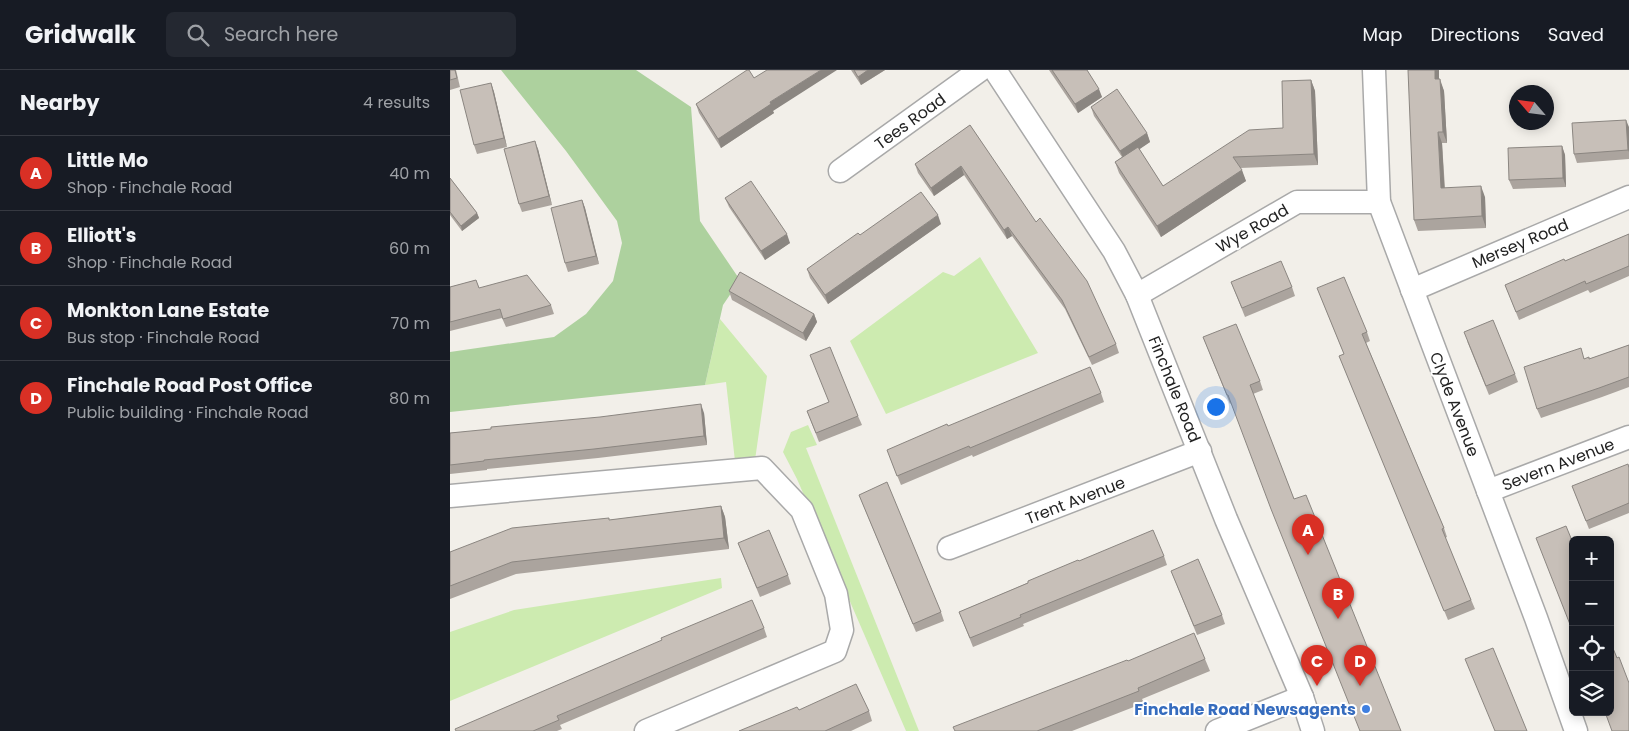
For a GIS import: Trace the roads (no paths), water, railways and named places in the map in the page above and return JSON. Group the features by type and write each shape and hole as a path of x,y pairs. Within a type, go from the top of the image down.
{"street":[{"name":"Tees Road","path":"840,171 980,70"},
{"name":"Finchale Road","path":"995,70 1114,250 1137,295 1226,520 1302,696 1313,731"},
{"name":"Clyde Avenue","path":"1374,70 1379,202 1536,618 1576,731"},
{"name":"Mersey Road","path":"1412,290 1629,197"},
{"name":"Wye Road","path":"1137,295 1297,202 1379,202"},
{"name":"Severn Avenue","path":"1488,491 1629,437"},
{"name":"Trent Avenue","path":"950,548 1200,451"},
{"path":"450,496 762,468 802,510 836,594 842,630 835,651 646,731"},
{"path":"1217,731 1302,696"}],"place":[{"name":"Little Mo","path":"1308,555"},
{"name":"Elliott's","path":"1338,619"},
{"name":"Monkton Lane Estate","path":"1317,686"},
{"name":"Finchale Road Post Office","path":"1360,686"},
{"name":"Finchale Road Newsagents","path":"1366,709"}]}
